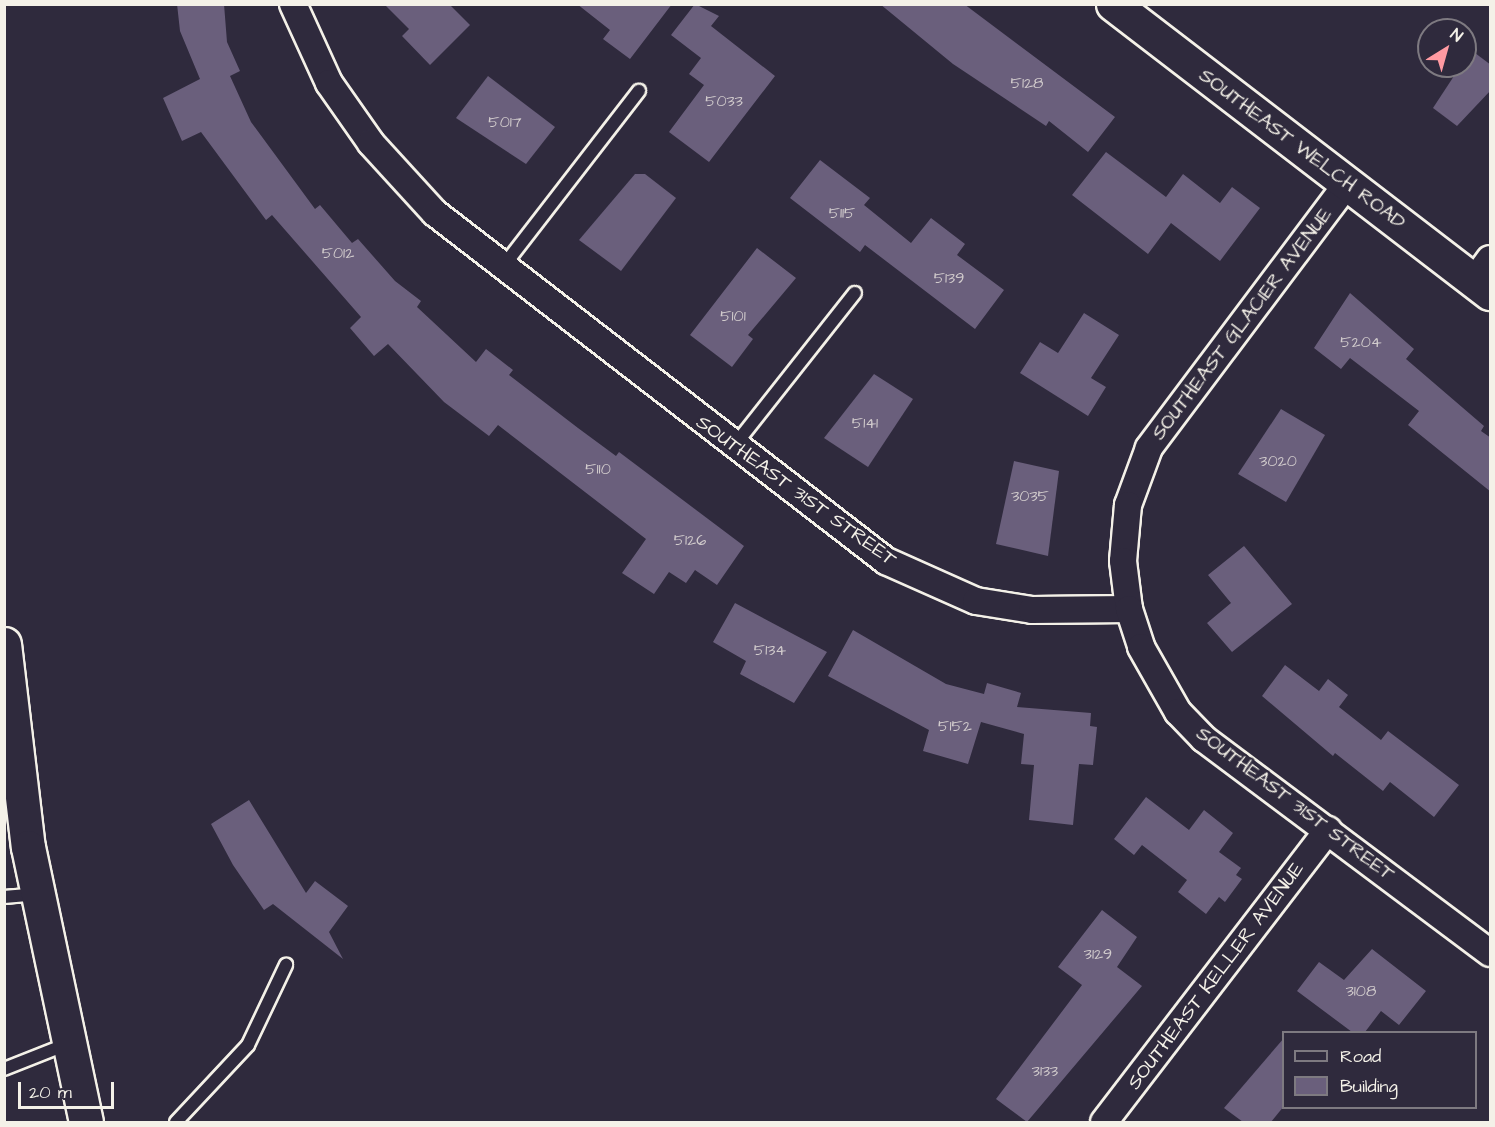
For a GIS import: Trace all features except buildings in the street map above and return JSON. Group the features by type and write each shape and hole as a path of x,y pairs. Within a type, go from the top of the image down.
{"main road":[{"name":"SOUTHEAST WELCH ROAD","path":"1113,4 1347,184 1485,278"},
{"path":"4,644 37,894 67,1044 86,1122"}],"street":[{"name":"SOUTHEAST 31ST STREET","path":"293,4 329,83 408,187 502,269 885,561 976,601 1032,610 1129,609 1141,647 1178,712 1204,739 1491,953"},
{"name":"SOUTHEAST GLACIER AVENUE","path":"1129,609 1123,561 1128,505 1149,448 1347,184"},
{"name":"SOUTHEAST KELLER AVENUE","path":"1104,1122 1328,830"}],"lane":[{"path":"502,269 639,92"},
{"path":"734,446 855,293"},
{"path":"4,897 37,894"},
{"path":"176,1122 248,1045 286,964"},
{"path":"4,1069 67,1044"}]}
